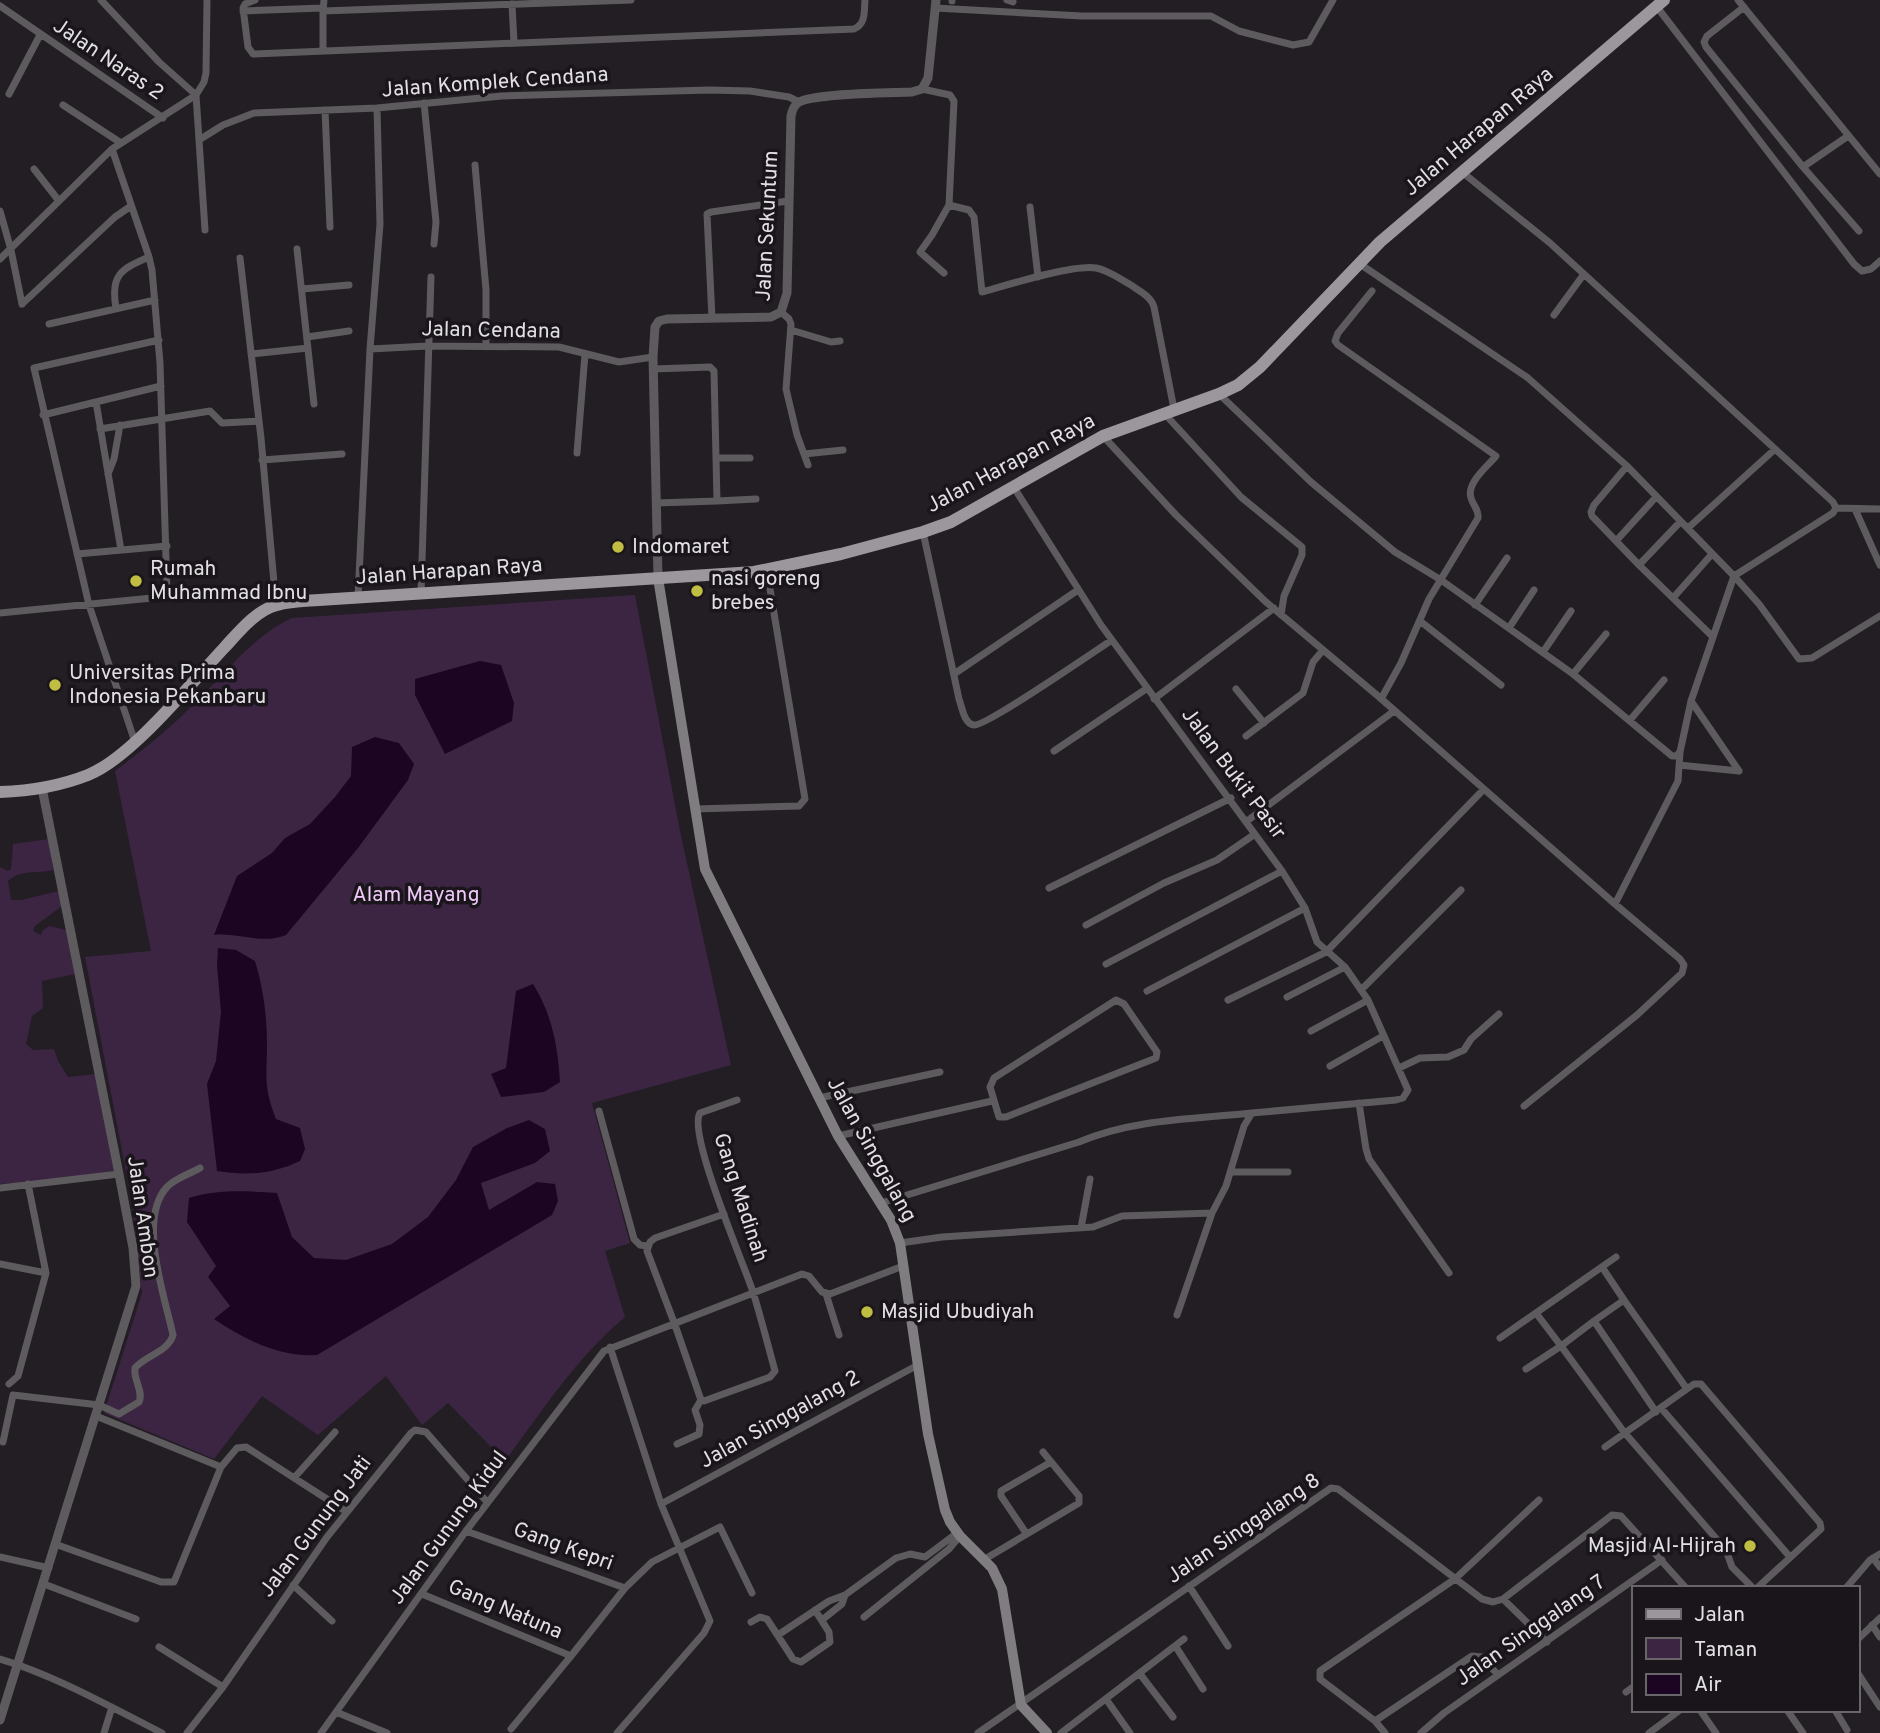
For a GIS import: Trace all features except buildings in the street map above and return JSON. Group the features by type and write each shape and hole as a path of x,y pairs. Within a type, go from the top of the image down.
{"main road":[{"name":"Jalan Harapan Raya","path":"0,792 43,788 90,774 106,766 135,743 239,632 261,613 276,605 358,597 767,570 841,554 951,522 1102,436 1219,394 1238,384 1260,367 1380,242 1662,2"},
{"name":"Jalan Singgalang","path":"658,578 708,877 838,1136 891,1220 900,1243 916,1366 928,1434 946,1510 959,1535 992,1568 1002,1589 1021,1705"},
{"path":"1021,1705 1047,1733"}],"street":[{"path":"101,0 159,62 196,95 205,230"},
{"path":"0,259 112,149 196,95 206,73 207,0"},
{"path":"256,0 245,4 243,11 251,53 854,29 860,27 863,22 864,0"},
{"path":"243,11 323,6 631,0"},
{"path":"922,89 928,78 935,4 1082,16 1211,16 1238,31 1293,45 1309,42 1333,0"},
{"path":"1738,0 1880,174"},
{"path":"1662,2 1854,264 1863,271 1871,269 1880,261"},
{"path":"512,4 514,43"},
{"name":"Jalan Naras 2","path":"0,6 163,118"},
{"path":"323,6 323,51"},
{"path":"1744,7 1707,37 1704,42 1706,47 1803,167 1859,231"},
{"path":"9,94 40,35"},
{"path":"799,102 825,97 912,92 922,89 950,95 954,101 948,205 932,235 919,252 944,273"},
{"name":"Jalan Komplek Cendana","path":"199,140 223,125 254,113 377,108 502,96 709,90 750,91 789,97 799,102"},
{"name":"Jalan Sekuntum","path":"658,578 653,369 655,327 659,321 667,319 771,317 781,312 787,293 790,116 799,102"},
{"path":"424,103 436,222 434,244"},
{"path":"63,105 121,143"},
{"path":"358,597 370,349 380,223 377,108"},
{"path":"325,110 330,228"},
{"path":"1803,167 1848,136"},
{"path":"0,613 162,597 167,592 161,386 155,300 149,257 112,149"},
{"path":"475,165 486,290 486,347"},
{"path":"34,169 59,201"},
{"path":"1461,171 1584,274 1833,502 1836,508"},
{"path":"712,318 707,214 788,201"},
{"path":"948,205 969,210 974,217 982,292 1087,267 1097,268 1119,278 1150,298 1154,307 1169,411 1241,497 1301,547 1302,553 1284,596 1281,615"},
{"path":"0,211 22,304 115,217 131,206"},
{"path":"1030,207 1038,277"},
{"path":"297,249 314,404"},
{"path":"116,308 113,293 118,275 125,268 149,257"},
{"path":"240,258 276,605"},
{"path":"1360,264 1528,378 1626,466 1734,576 1759,604 1799,659 1812,658 1880,616"},
{"path":"1554,315 1584,274"},
{"path":"421,593 431,277"},
{"path":"302,289 349,285"},
{"path":"1372,291 1338,332 1335,341 1338,345 1496,456 1469,490 1479,514 1478,518 1429,599 1401,663 1381,699"},
{"path":"49,324 155,300"},
{"path":"781,312 789,318 791,330 786,389 808,466"},
{"path":"791,330 831,342 840,341"},
{"path":"307,337 349,331"},
{"path":"135,743 89,605 34,368 159,340"},
{"name":"Jalan Cendana","path":"370,349 428,346 559,347 619,362 653,357"},
{"path":"251,354 309,348"},
{"path":"577,453 586,354"},
{"path":"653,369 714,369 717,501"},
{"path":"43,415 161,386"},
{"path":"1219,394 1311,482 1395,552 1441,580 1573,674 1670,755 1676,756 1680,751"},
{"path":"96,402 121,550"},
{"path":"100,429 210,411 222,423 259,421"},
{"path":"108,475 114,459 120,425"},
{"path":"1102,436 1176,514 1273,608 1381,699 1684,965 1682,973 1637,1015 1524,1106"},
{"path":"804,454 844,450"},
{"path":"1688,528 1774,450"},
{"path":"262,460 342,454"},
{"path":"716,458 750,458"},
{"path":"1626,466 1591,512 1639,565 1713,637"},
{"name":"Jalan Bukit Pasir","path":"1013,486 1078,590 1146,689 1231,798 1282,870 1305,908 1317,942 1345,967 1368,1000 1408,1090 1403,1098 1359,1103"},
{"path":"1616,541 1656,497"},
{"path":"656,503 756,499"},
{"path":"1836,508 1880,509"},
{"path":"1615,904 1678,781 1680,751 1691,701 1734,576 1833,513 1836,508"},
{"path":"1855,509 1880,565"},
{"path":"1639,565 1680,522"},
{"path":"923,532 967,722 976,726 1015,704 1112,640"},
{"path":"77,554 167,545"},
{"path":"1673,598 1712,554"},
{"path":"1475,605 1507,558"},
{"path":"167,575 213,568"},
{"path":"695,809 799,806 805,799 767,570"},
{"path":"954,674 1078,590"},
{"path":"1509,628 1534,590"},
{"path":"1154,699 1273,608"},
{"path":"1543,653 1571,611"},
{"path":"1420,621 1501,685"},
{"path":"1573,674 1606,634"},
{"path":"1246,736 1303,693 1314,662 1323,650"},
{"path":"1630,720 1664,680"},
{"path":"1054,751 1146,689"},
{"path":"1236,689 1264,723"},
{"path":"1679,765 1739,771 1691,701"},
{"path":"1247,821 1394,711"},
{"name":"Jalan Ambon","path":"0,1720 136,1286 119,1174 43,788"},
{"path":"1228,999 1326,952 1484,789"},
{"path":"1049,888 1231,798"},
{"path":"1086,925 1164,883 1217,860 1255,834"},
{"path":"1106,964 1282,870"},
{"path":"1361,989 1461,890"},
{"path":"1147,991 1305,908"},
{"path":"1287,998 1345,967"},
{"path":"1116,1000 1124,1004 1158,1054 1154,1059 1006,1117 999,1118 992,1101 990,1087 995,1078 1116,1000"},
{"path":"1311,1031 1368,1000"},
{"path":"1399,1068 1420,1058 1448,1057 1464,1050 1471,1039 1499,1014"},
{"path":"1330,1066 1382,1036"},
{"path":"819,1098 940,1072"},
{"name":"Gang Madinah","path":"701,1400 773,1375 775,1371 753,1292 705,1159 697,1118 700,1113 737,1100"},
{"path":"838,1136 992,1101"},
{"path":"881,1203 1067,1146 1104,1132 1138,1125 1359,1103 1369,1159 1449,1273"},
{"path":"599,1111 635,1239 640,1245 647,1246"},
{"path":"1177,1315 1212,1213 1230,1172 1244,1126 1252,1114"},
{"path":"13,1395 99,1405 119,1414 139,1402 141,1395 135,1368 162,1349 172,1338 154,1252 158,1201 166,1188 200,1168"},
{"path":"1230,1172 1288,1172"},
{"path":"0,1188 119,1174"},
{"path":"1081,1228 1090,1179"},
{"path":"9,1384 18,1376 46,1273 28,1184"},
{"path":"900,1243 942,1237 1093,1227 1122,1216 1212,1213"},
{"path":"677,1444 699,1434 700,1425 695,1410 701,1400 647,1246 655,1238 724,1214"},
{"path":"1500,1338 1616,1257"},
{"path":"0,1264 46,1273"},
{"path":"826,1294 903,1266"},
{"path":"1602,1267 1687,1389"},
{"path":"617,1733 709,1626 708,1617 662,1504 610,1347 806,1274 826,1294 839,1335"},
{"path":"1526,1369 1624,1300"},
{"path":"1536,1313 1624,1432 1726,1550 1732,1567 1753,1586"},
{"path":"1594,1321 1659,1410 1790,1557"},
{"name":"Jalan Gunung Kidul","path":"321,1733 487,1502 600,1356 610,1347"},
{"name":"Jalan Singgalang 2","path":"662,1504 916,1366"},
{"path":"0,1381 9,1384"},
{"path":"3,1442 13,1395 9,1384"},
{"path":"1605,1447 1694,1384 1701,1384 1820,1523 1821,1529 1757,1586"},
{"path":"96,1416 221,1467"},
{"name":"Jalan Gunung Jati","path":"187,1733 223,1687 347,1512 411,1433 415,1430 426,1432 487,1502"},
{"path":"294,1478 335,1432"},
{"path":"55,1544 161,1582 174,1582 221,1467 237,1448 246,1447 347,1512"},
{"path":"985,1559 1080,1501 1079,1496 1043,1452"},
{"path":"1026,1533 1001,1496 1001,1491 1051,1462"},
{"name":"Jalan Singgalang 8","path":"978,1733 1331,1488 1338,1489 1485,1600 1497,1602 1503,1599 1547,1642"},
{"path":"1385,1733 1375,1721 1321,1679 1320,1671 1455,1579 1539,1500"},
{"path":"1503,1599 1612,1515 1621,1516 1684,1586"},
{"name":"Gang Kepri","path":"466,1531 625,1588 652,1562 720,1527 752,1594"},
{"path":"778,1635 829,1601 845,1595 896,1558 910,1554 925,1557 959,1535"},
{"path":"864,1617 949,1549 959,1535"},
{"path":"1877,1556 1880,1567"},
{"path":"1848,1586 1877,1556"},
{"path":"0,1557 49,1568"},
{"name":"Jalan Singgalang 7","path":"1421,1733 1444,1713 1662,1560"},
{"path":"44,1584 136,1619"},
{"path":"293,1585 332,1621"},
{"path":"1189,1586 1228,1646"},
{"name":"Gang Natuna","path":"422,1594 571,1656 625,1588"},
{"path":"822,1620 842,1604 845,1595"},
{"path":"751,1622 764,1617 793,1659 801,1661 830,1642 829,1632 815,1610"},
{"path":"1859,1638 1880,1618"},
{"path":"1872,1626 1880,1637"},
{"path":"1061,1733 1185,1639"},
{"path":"159,1647 223,1687"},
{"path":"1176,1647 1203,1689"},
{"path":"511,1729 571,1656"},
{"path":"1375,1721 1472,1656 1482,1657 1498,1675"},
{"path":"0,1659 17,1664 112,1707 162,1733"},
{"path":"1140,1674 1173,1717"},
{"path":"1859,1675 1880,1707"},
{"path":"1106,1699 1130,1733"},
{"path":"104,1733 112,1707"},
{"path":"336,1712 387,1733"},
{"path":"1648,1733 1677,1712"},
{"path":"1701,1712 1716,1733"},
{"path":"1788,1712 1803,1733"},
{"path":"1836,1712 1847,1730"}],"green space":[{"name":"Alam Mayang","path":"635,595 680,831 731,1065 592,1103 630,1243 605,1251 625,1317 576,1367 505,1461 448,1403 422,1425 386,1376 318,1435 262,1396 214,1459 104,1413 142,1293 131,1198 85,957 151,951 115,771 179,719 253,644 292,618"},
{"path":"49,839 53,870 13,877 8,881 11,900 59,891 62,906 35,926 33,931 41,935 49,926 66,930 75,974 42,981 43,1008 32,1016 26,1044 33,1050 54,1049 68,1077 96,1074 114,1171 64,1179 0,1184 0,867 8,871 11,869 13,844"}],"water":[{"path":"480,661 501,665 514,703 512,721 445,754 415,695 415,679"},
{"path":"375,737 399,743 414,764 408,780 358,848 286,935 259,939 214,935 237,876 272,853 285,838 310,824 351,776 352,747"},
{"path":"218,948 236,950 255,961 258,971 266,1022 269,1098 276,1119 300,1128 305,1149 300,1161 280,1169 250,1173 217,1171 207,1084 216,1061 221,1012"},
{"path":"533,984 540,995 553,1031 560,1082 544,1092 501,1097 491,1074 506,1068 516,991"},
{"path":"529,1120 545,1129 550,1151 535,1163 481,1183 489,1210 537,1182 555,1184 558,1201 552,1215 317,1355 290,1353 263,1346 214,1319 230,1306 208,1277 216,1266 187,1222 189,1198 222,1192 277,1193 292,1237 314,1258 346,1260 392,1244 428,1217 456,1180 473,1147 507,1128"}],"place":[{"name":"Indomaret","path":"618,547"},
{"name":"Rumah Muhammad Ibnu","path":"136,581"},
{"name":"nasi goreng brebes","path":"697,591"},
{"name":"Universitas Prima Indonesia Pekanbaru","path":"55,685"},
{"name":"Masjid Ubudiyah","path":"867,1312"},
{"name":"Masjid Al-Hijrah","path":"1750,1546"}]}
